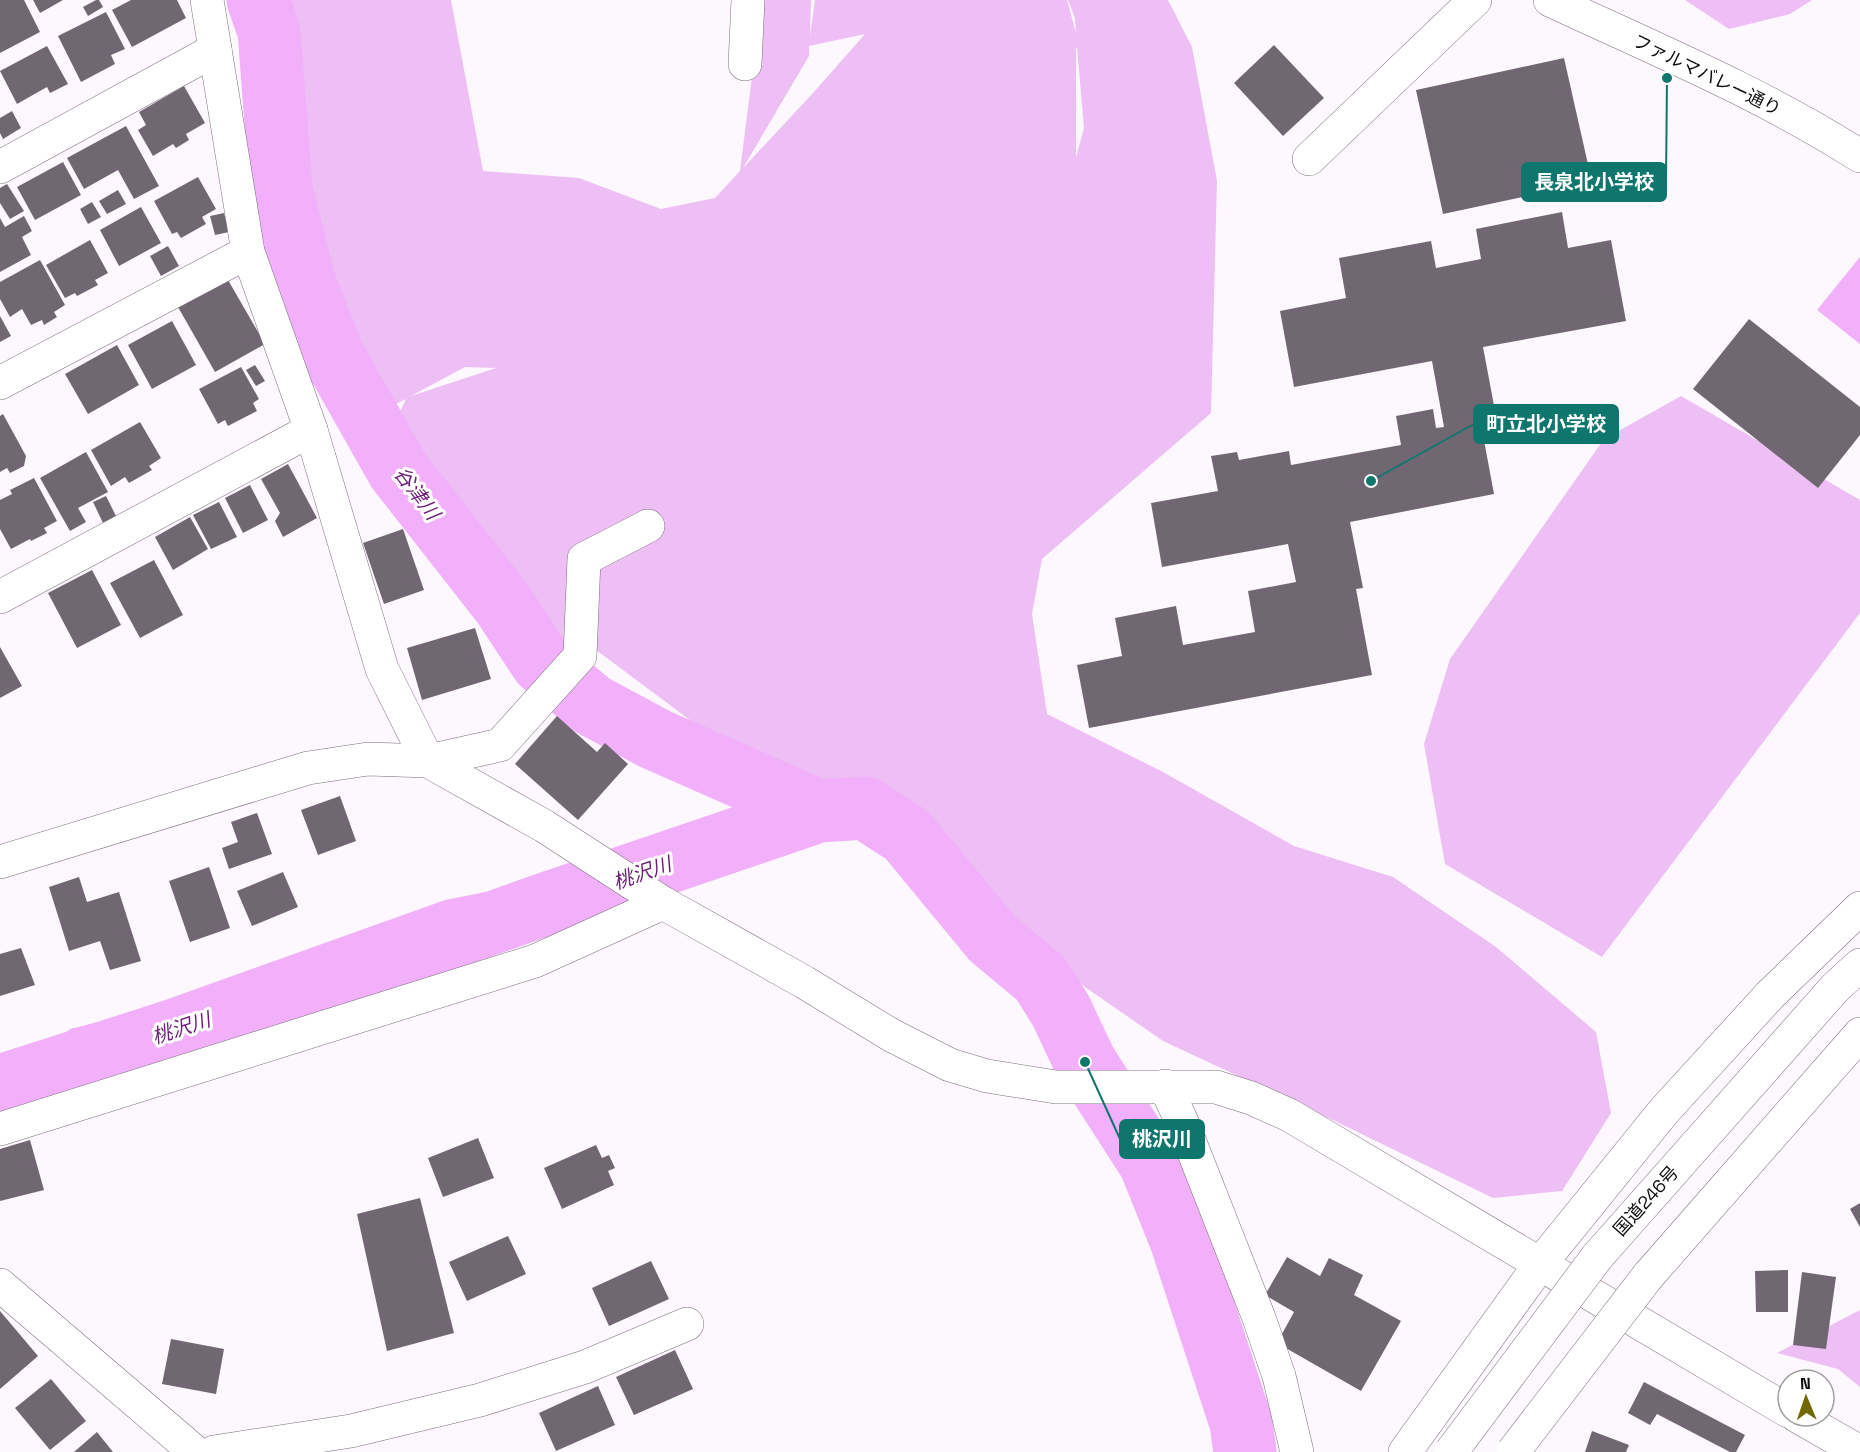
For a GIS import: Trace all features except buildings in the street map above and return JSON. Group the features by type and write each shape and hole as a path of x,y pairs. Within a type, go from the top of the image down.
{"main road":[{"path":"207,0 248,252 311,430 382,669 428,761 544,826 663,903 804,982 891,1035 950,1065 987,1076 1056,1087 1215,1087 1251,1098 1289,1115 1776,1404"},
{"path":"745,64 748,0"},
{"path":"1308,159 1475,0"},
{"name":"ファルマバレー通り","path":"1550,0 1774,106 1860,156"},
{"path":"0,167 215,50"},
{"path":"0,383 248,252"},
{"path":"0,597 311,430"},
{"path":"0,862 308,768 368,759 428,761 500,745 580,656 584,559 648,526"},
{"path":"0,1129 535,961 663,903"},
{"path":"1405,1452 1541,1263 1664,1111 1770,995 1860,908"},
{"name":"国道246号","path":"1451,1452 1597,1257 1835,988 1860,965"},
{"path":"1513,1452 1648,1276 1860,1034"},
{"path":"1157,1086 1182,1122 1220,1217 1279,1376 1297,1452"},
{"path":"0,1286 195,1452"},
{"path":"214,1452 351,1431 480,1400 585,1367 687,1324"},
{"path":"1814,1428 1841,1447"}],"shaded area":[{"path":"273,0 451,0 483,171 579,178 661,209 715,198 740,171 758,29 759,0 811,0 810,36 815,0 1067,0 1076,33 1075,18 1068,0 1168,0 1192,47 1217,181 1211,413 1042,559 1032,614 1047,714 1163,772 1294,846 1393,877 1496,947 1596,1032 1611,1113 1562,1191 1493,1198 1163,1041 1059,969 972,913 918,813 765,776 572,632 566,648 475,536 396,420 406,399 396,404 367,378 300,264 279,87","holes":["865,34 813,93 743,168 809,56 809,46","1076,48 1084,128 1076,157","465,367 496,368 411,396"]},
{"path":"1685,0 1812,0 1790,14 1729,29"},
{"path":"1681,396 1860,500 1860,613 1602,957 1445,864 1424,744 1450,659 1604,439"},
{"path":"1860,1310 1860,1387 1836,1368 1777,1353"}],"water":[{"path":"1860,257 1860,344 1817,310"},
{"path":"569,872 576,880 468,906 258,981 194,1035 163,1054 65,1101 0,1118 0,1100 42,1087 0,1082 0,1066 54,1058 65,1050 66,1033 70,1029 115,1018 445,900"}],"waterway":[{"name":"谷津川","path":"258,0 269,31 281,189 304,281 333,355 398,470 503,604 542,663 592,705 655,739 819,811"},
{"name":"桃沢川","path":"0,1086 335,979 819,811 865,808 907,835 992,938 1041,979 1061,1011 1085,1062 1150,1163 1181,1240 1241,1423 1245,1452"}],"place":[{"name":"長泉北小学校","path":"1667,78"},
{"name":"町立北小学校","path":"1371,481"},
{"name":"桃沢川","path":"1085,1062"}]}
